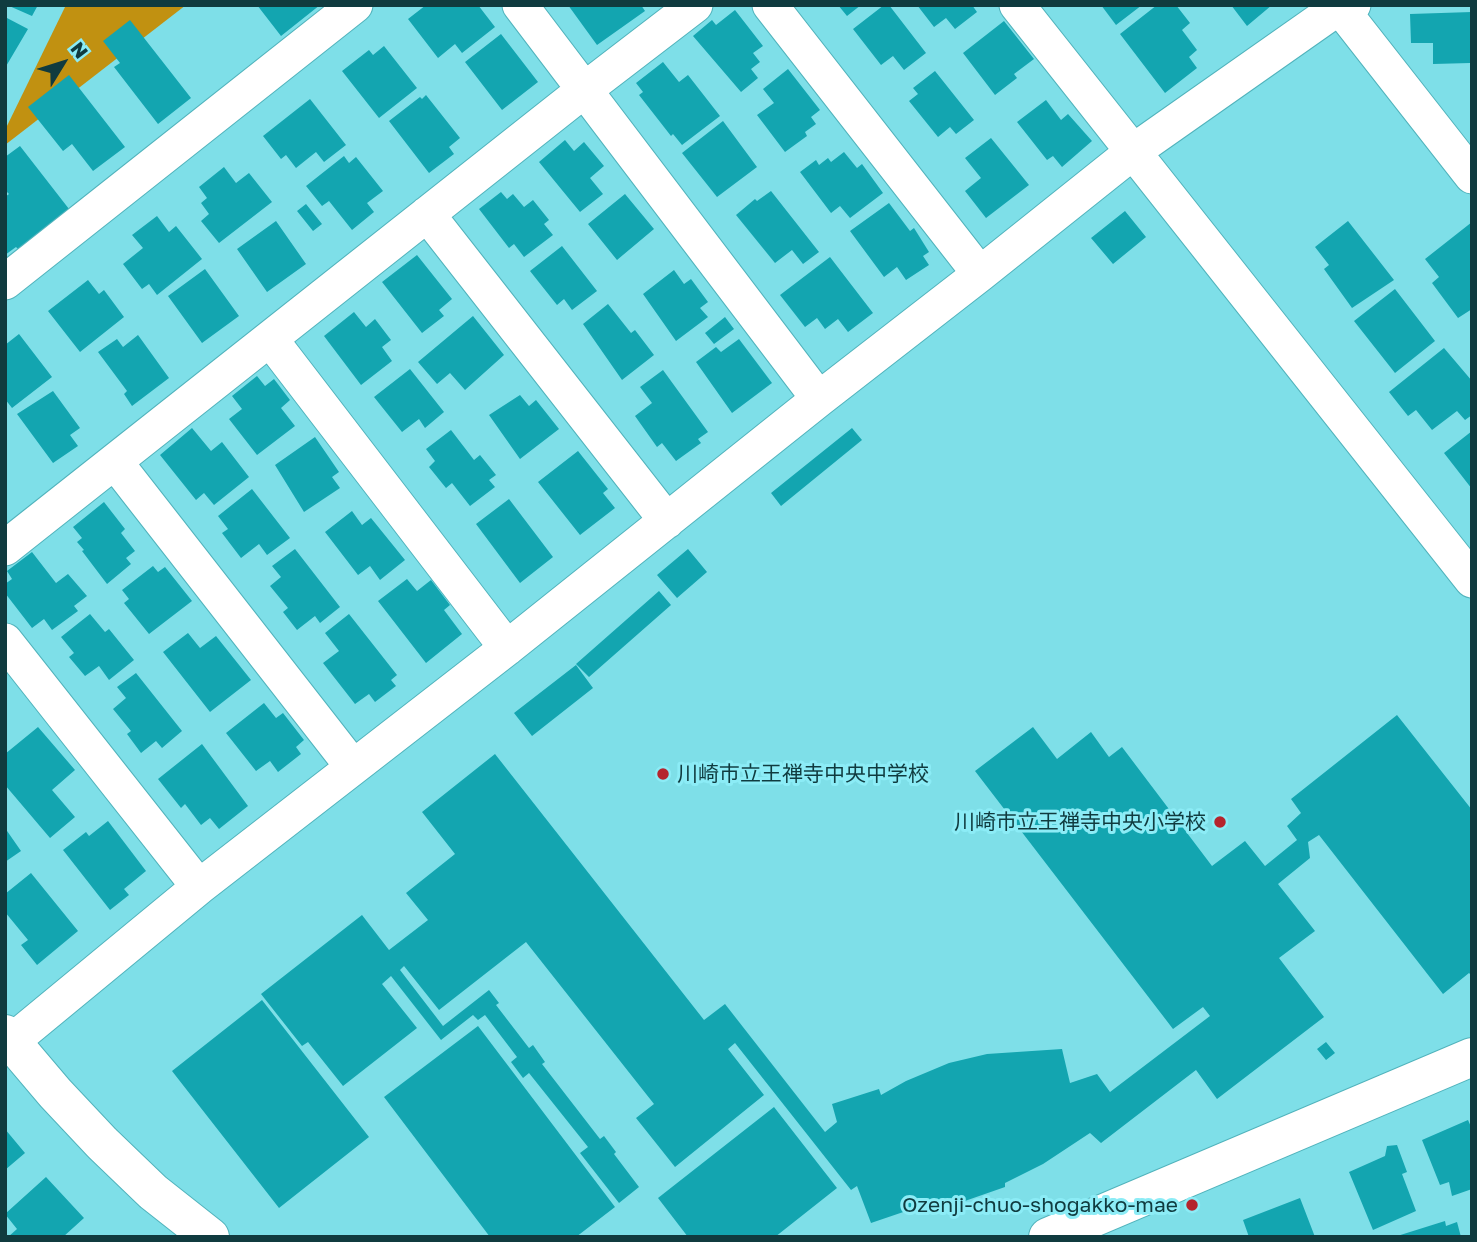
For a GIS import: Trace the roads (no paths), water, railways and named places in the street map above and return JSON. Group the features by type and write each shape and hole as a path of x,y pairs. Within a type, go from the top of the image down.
{"street":[{"path":"5,282 355,5"},
{"path":"520,5 819,399"},
{"path":"5,548 695,5"},
{"path":"770,5 980,274"},
{"path":"1017,5 1472,580"},
{"path":"210,1237 153,1192 110,1151 7,1041 1134,151 1343,6 1472,176"},
{"path":"427,215 667,521"},
{"path":"270,339 507,648"},
{"path":"115,461 353,767"},
{"path":"5,641 199,887"},
{"path":"1048,1237 1472,1057"}],"place":[{"name":"川崎市立王禅寺中央中学校","path":"663,774"},
{"name":"川崎市立王禅寺中央小学校","path":"1220,822"},
{"name":"Ozenji-chuo-shogakko-mae","path":"1192,1205"}]}
